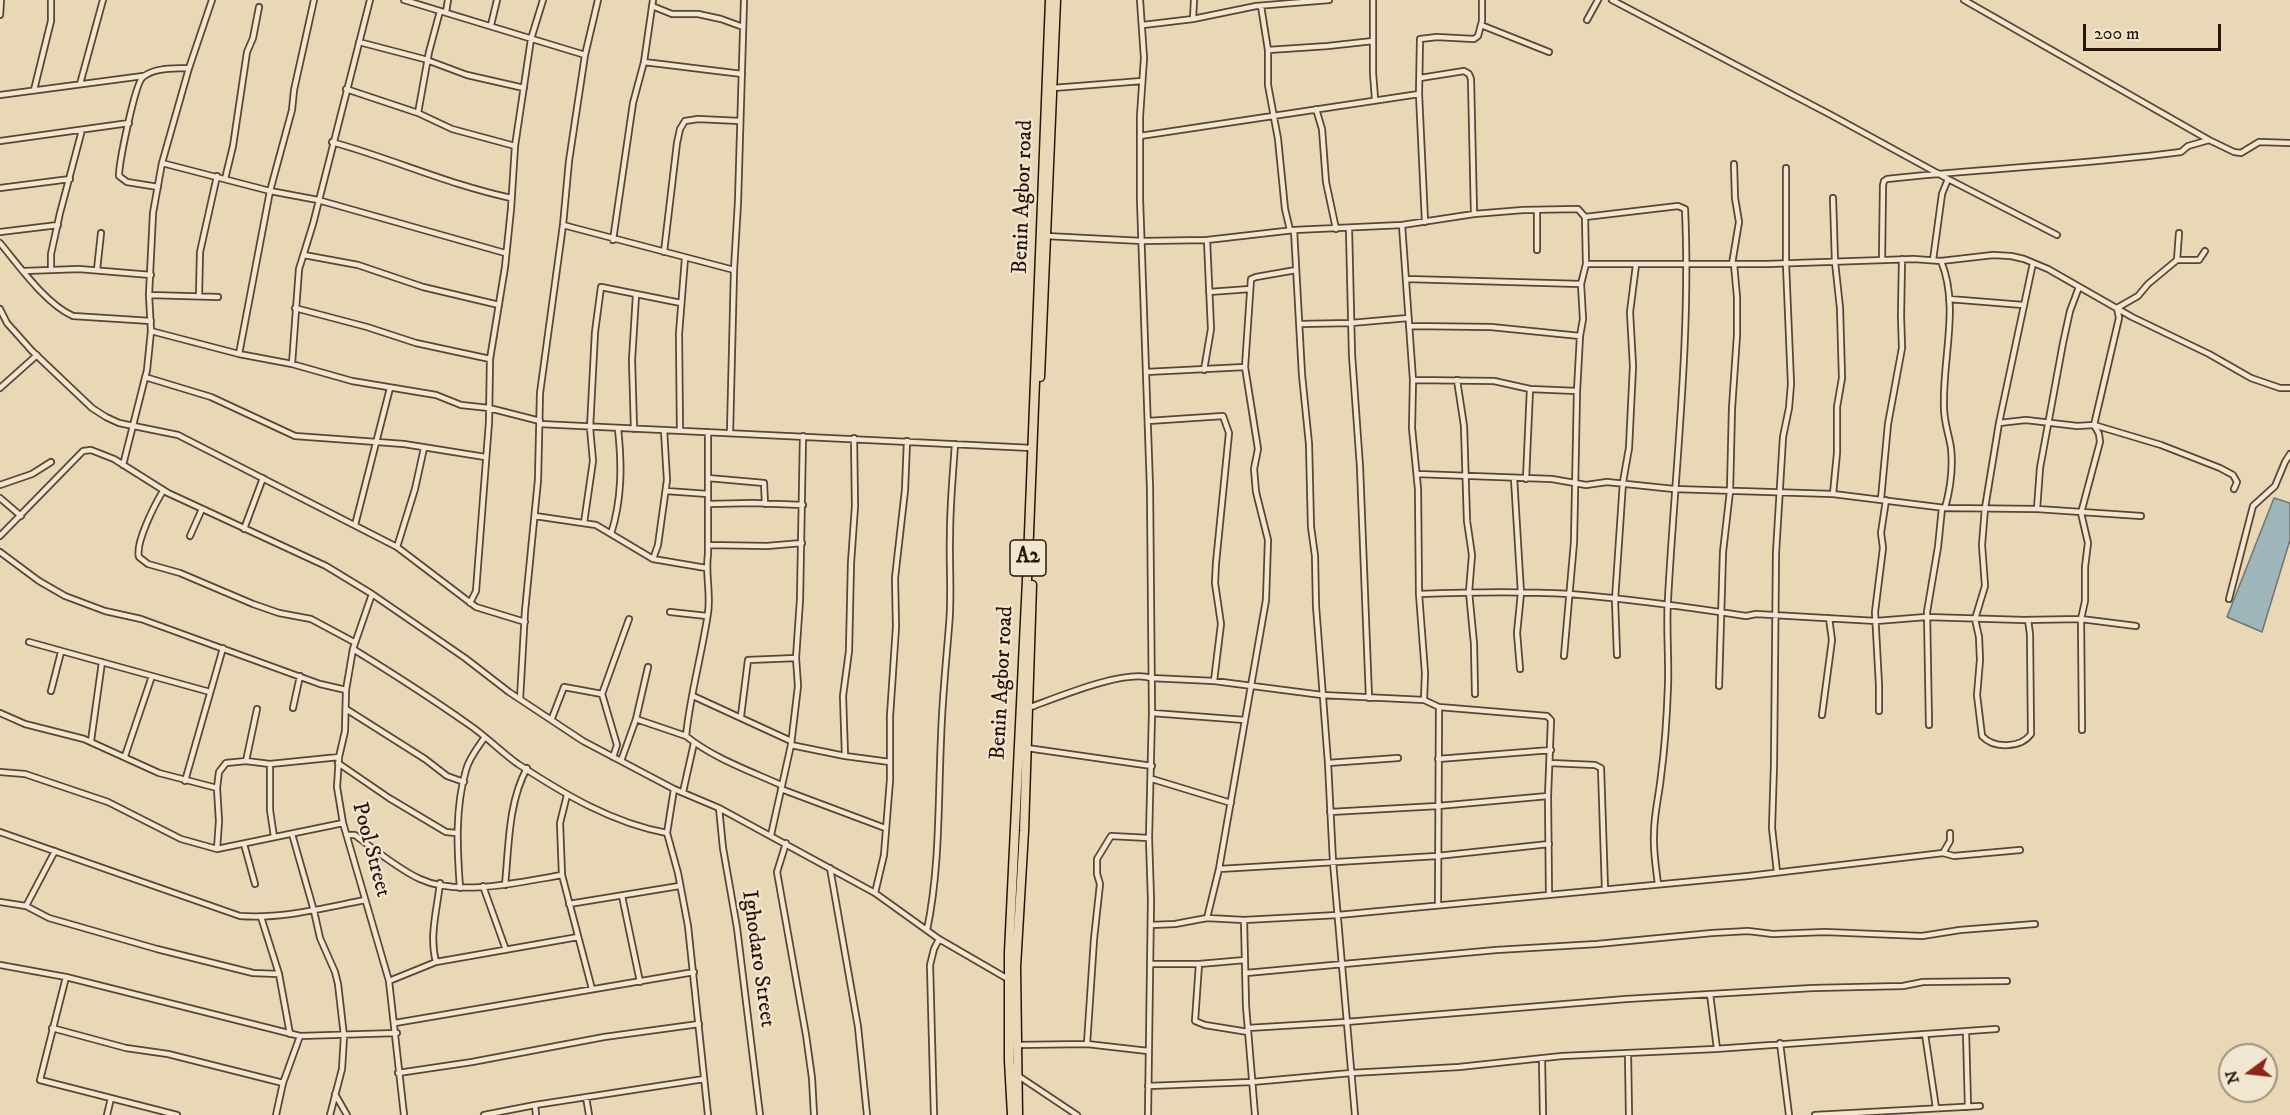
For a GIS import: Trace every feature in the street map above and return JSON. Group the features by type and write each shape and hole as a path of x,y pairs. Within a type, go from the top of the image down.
{"highway":[{"name":"Benin Agbor road","path":"1018,1115 1016,967 1019,831 1050,0"},
{"name":"Benin Agbor road","path":"1012,1115 1008,979 1027,709 1056,0"}],"street":[{"path":"0,15 1,0"},
{"path":"34,90 51,21 51,0"},
{"path":"80,84 103,0"},
{"path":"123,465 130,440 131,425 145,377 151,330 149,295 153,213 162,163 189,68 212,0"},
{"path":"239,354 270,191 292,110 294,90 314,0"},
{"path":"292,364 299,269 370,0"},
{"path":"404,0 585,55"},
{"path":"417,113 429,52 448,0"},
{"path":"491,25 497,0"},
{"path":"470,603 476,591 489,408 490,359 499,305 515,146 531,39 543,0"},
{"path":"520,699 535,516 540,393 563,225 569,161 585,55 598,0"},
{"path":"614,240 633,103 644,62 653,0"},
{"path":"730,433 744,0"},
{"path":"1140,0 1144,58 1140,136 1148,420 1152,713 1148,1115"},
{"path":"1193,19 1194,0"},
{"path":"1143,25 1193,19 1258,4 1329,0"},
{"path":"1373,0 1375,99"},
{"path":"1425,222 1419,94 1420,38 1474,39 1478,36 1481,25 1482,0"},
{"path":"1587,20 1598,0"},
{"path":"1612,0 2057,235"},
{"path":"1964,0 2209,140 2234,152 2241,153 2259,142 2290,143"},
{"path":"1258,4 1268,50 1268,85 1278,139 1285,209 1292,230 1296,270 1302,375 1309,444 1311,527 1315,556 1316,606 1333,862 1355,1115"},
{"path":"652,6 672,14 698,14 743,27"},
{"path":"225,179 233,146 247,52 253,38 259,7"},
{"path":"1481,25 1549,52"},
{"path":"1268,50 1373,40"},
{"path":"359,42 429,61 467,75 524,88"},
{"path":"644,62 742,74"},
{"path":"0,95 144,76 158,70 189,68"},
{"path":"1420,78 1464,71 1471,79 1474,214"},
{"path":"144,76 136,90 119,176 127,182 158,187"},
{"path":"1053,88 1142,81"},
{"path":"346,89 417,113 452,129 515,146"},
{"path":"1140,136 1419,94"},
{"path":"1316,109 1322,129 1326,182 1336,229"},
{"path":"664,252 680,129 685,121 698,119 740,121"},
{"path":"0,141 129,123"},
{"path":"51,270 51,254 82,130"},
{"path":"1882,260 1881,216 1884,181 1938,174 2113,161 2181,152 2188,146 2209,140"},
{"path":"332,142 379,155 430,176 511,198"},
{"path":"162,163 270,191 318,200 505,253"},
{"path":"1719,686 1723,552 1730,491 1737,335 1737,297 1733,264 1739,222 1735,198 1734,164"},
{"path":"1777,872 1772,828 1774,616 1783,437 1791,384 1786,264 1786,168"},
{"path":"199,296 200,252 217,176"},
{"path":"0,188 70,179"},
{"path":"1933,260 1942,194 1948,179"},
{"path":"1833,198 1834,262 1840,308 1842,378 1837,407 1837,453 1833,494"},
{"path":"1585,217 1644,209 1684,207 1688,264 1681,426 1674,489 1667,603 1668,685 1661,777 1655,807 1653,835 1658,884"},
{"path":"1046,236 1142,241 1208,240 1292,230 1402,225 1474,214 1578,208 1585,217 1586,264 1581,284 1583,319 1577,391 1574,542 1564,656"},
{"path":"1537,210 1537,250"},
{"path":"0,232 58,225"},
{"path":"563,225 734,270"},
{"path":"1402,225 1413,380 1412,428 1417,474 1419,594 1425,673 1424,700"},
{"path":"1349,229 1369,698"},
{"path":"97,270 101,233"},
{"path":"2177,260 2180,233"},
{"path":"1204,370 1211,329 1208,240"},
{"path":"0,243 59,308 73,316 151,321"},
{"path":"2118,309 2138,296 2148,284 2177,260 2199,260 2205,251"},
{"path":"304,255 358,265 423,287 499,305"},
{"path":"1586,264 1786,264 1902,259 1941,261 1993,255 2024,259 2251,378 2280,388 2290,388"},
{"path":"680,431 681,303 685,258"},
{"path":"1879,711 1875,612 1883,548 1881,533 1888,424 1902,348 1900,316 1902,259"},
{"path":"1929,725 1928,617 1943,508 1949,494 1951,458 1944,407 1949,299 1947,278 1941,261"},
{"path":"2028,620 2031,634 2031,734 2028,739 2013,746 1986,741 1982,736 1977,695 1980,660 1975,619 1985,586 1982,545 1985,508 1999,423 2032,263"},
{"path":"1617,655 1615,600 1623,482 1629,448 1633,366 1630,312 1636,265"},
{"path":"24,271 97,270 151,275"},
{"path":"1207,918 1219,869 1266,600 1268,540 1256,492 1254,469 1258,449 1245,368 1251,279 1296,270"},
{"path":"1407,279 1581,284"},
{"path":"2037,509 2038,483 2070,311 2079,287"},
{"path":"584,523 593,461 590,428 595,332 601,288 681,303"},
{"path":"1209,292 1250,290"},
{"path":"149,295 218,297"},
{"path":"634,429 632,360 636,295"},
{"path":"1949,299 2023,305"},
{"path":"295,308 416,343 490,359"},
{"path":"0,309 7,323 37,355 92,408 112,420 178,435 397,547 470,603 484,610 525,622"},
{"path":"2082,730 2081,619 2085,601 2088,543 2081,513 2100,442 2094,425 2119,318 2118,309"},
{"path":"1300,324 1352,323 1408,318"},
{"path":"0,326 7,323"},
{"path":"1409,326 1491,327 1580,336"},
{"path":"151,330 239,354 292,364 390,388 436,395 461,405 489,408 540,423 590,428 854,438 1032,448"},
{"path":"0,388 37,355"},
{"path":"1146,372 1245,368"},
{"path":"145,377 211,397 295,436 376,442 485,457"},
{"path":"1413,380 1494,381 1530,389 1577,391"},
{"path":"1458,380 1464,426 1467,521 1472,555 1469,592 1474,644 1475,694"},
{"path":"355,525 390,388"},
{"path":"1526,479 1530,389"},
{"path":"1148,420 1223,416 1229,433 1216,563 1215,583 1221,624 1214,681"},
{"path":"1999,423 2026,420 2077,426 2094,425 2161,445 2220,468 2233,475 2236,482 2234,489"},
{"path":"611,534 621,490 622,464 618,429"},
{"path":"653,559 658,545 666,491 664,430"},
{"path":"686,736 710,592 706,568 708,432"},
{"path":"771,835 791,743 798,686 796,658 802,543 803,436"},
{"path":"845,756 843,696 849,651 855,506 854,438"},
{"path":"875,893 884,855 896,627 895,578 904,501 907,441"},
{"path":"927,930 935,888 942,713 947,665 945,647 949,626 950,531 955,444"},
{"path":"397,547 415,489 424,448"},
{"path":"0,536 83,451 91,450 123,465 163,490 326,566 372,594 583,741 674,789 719,808 786,843 875,893 939,939 1008,979"},
{"path":"2229,599 2253,506 2276,486 2284,462 2290,453"},
{"path":"0,485 32,474 51,462"},
{"path":"1417,474 1514,478 1574,482 1586,485 1623,482 1674,489 1833,494 1943,508 2037,509 2141,516"},
{"path":"244,529 263,478"},
{"path":"708,478 764,483 765,504"},
{"path":"1514,478 1521,593 1517,633 1520,669"},
{"path":"163,490 152,508 138,545 139,557 148,564 180,573 253,604 279,613 311,619 354,642"},
{"path":"666,491 708,494"},
{"path":"0,498 21,516"},
{"path":"708,504 803,505"},
{"path":"190,536 202,509"},
{"path":"535,516 596,525 653,559 706,568"},
{"path":"708,545 767,546 802,543"},
{"path":"0,552 39,581 65,596 105,611 141,618 300,676 346,690"},
{"path":"1419,594 1469,592 1569,594 1667,603 1746,616 1756,614 1876,621 1928,617 2081,619 2136,626"},
{"name":"Pool Street","path":"372,594 354,642 346,690 345,731 338,760 337,787 343,823 390,981 404,1115"},
{"path":"670,612 707,616"},
{"path":"1822,715 1832,640 1829,618"},
{"path":"613,757 617,745 602,694 629,619"},
{"path":"29,642 210,692"},
{"path":"185,781 224,648"},
{"path":"353,649 398,676 519,764 567,795 640,828 667,833"},
{"path":"51,691 61,652"},
{"path":"741,717 748,660 796,658"},
{"path":"91,741 102,662"},
{"path":"621,761 636,719 648,667"},
{"path":"125,756 152,676"},
{"path":"293,708 300,676"},
{"path":"1027,709 1066,694 1117,679 1136,676 1214,681 1322,695 1424,700 1439,707 1547,716 1551,720 1548,796 1549,896"},
{"path":"552,718 564,687 602,694"},
{"path":"693,696 741,717 791,743 845,756 890,762"},
{"path":"1438,905 1439,707"},
{"path":"246,761 257,709"},
{"path":"346,709 425,759 447,776 464,782"},
{"path":"1152,713 1245,720"},
{"path":"0,714 25,724 91,741 159,773 218,788"},
{"path":"636,719 686,736 694,743 781,787 885,828"},
{"path":"460,888 456,833 464,782 469,762 484,737"},
{"path":"683,792 694,743"},
{"path":"1025,748 1152,766"},
{"path":"1438,759 1551,750"},
{"path":"1328,763 1398,758"},
{"path":"217,849 219,772 226,763 246,761 270,764 338,760 389,798 446,832 456,833"},
{"path":"1550,763 1595,765 1601,768 1605,889"},
{"path":"270,764 270,810 274,837"},
{"path":"505,885 513,807 520,781 527,768"},
{"path":"0,772 25,774 108,802 181,839 217,849 343,823"},
{"path":"1152,779 1231,803"},
{"path":"674,789 667,833 678,873 688,926 708,1115"},
{"path":"567,795 560,823 562,875 592,989"},
{"path":"1330,812 1438,806 1548,796"},
{"name":"Ighodaro Street","path":"719,808 723,848 740,951 760,1115"},
{"path":"0,832 240,916 261,917 365,900"},
{"path":"1943,853 1950,841 1950,833"},
{"path":"292,834 320,938 335,972 344,1036 342,1069 330,1115"},
{"path":"348,835 354,834 403,870 422,880 460,888 505,885 562,875"},
{"path":"1087,1044 1100,884 1096,860 1111,836 1149,838"},
{"path":"786,843 777,872 806,1035 814,1115"},
{"path":"244,844 255,884"},
{"path":"1219,869 1437,856 1549,844"},
{"path":"1151,925 1175,924 1207,918 1244,920 1338,915 1549,896 1943,853 1954,856 2020,850"},
{"path":"26,906 55,851"},
{"path":"830,868 858,1027 867,1115"},
{"path":"436,962 432,935 440,884"},
{"path":"483,886 506,951"},
{"path":"569,903 679,886"},
{"path":"622,896 640,982"},
{"path":"0,903 26,906 49,918 157,949 253,973 279,974"},
{"path":"261,917 279,974 290,1034"},
{"path":"1244,920 1248,1030 1255,1115"},
{"path":"1246,973 1712,933 1825,932 1922,936 1960,930 2035,924"},
{"path":"390,981 436,962 578,937"},
{"path":"934,1115 930,965 939,939"},
{"path":"1150,964 1199,964 1245,960"},
{"path":"1199,964 1195,1021 1232,1031 1614,1000 1903,986 1923,982 2007,981"},
{"path":"0,965 66,977 300,1036 397,1033"},
{"path":"395,1023 694,972"},
{"path":"66,977 40,1080 177,1115"},
{"path":"1710,994 1717,1049"},
{"path":"398,1073 604,1037 699,1024"},
{"path":"52,1028 126,1048 168,1054 283,1083"},
{"path":"1148,1086 1252,1082 1542,1059 1996,1029"},
{"path":"1966,1031 1968,1107"},
{"path":"1925,1034 1936,1108"},
{"path":"276,1115 283,1083 300,1036"},
{"path":"1780,1043 1789,1115"},
{"path":"1016,1045 1087,1044 1148,1051"},
{"path":"1628,1053 1629,1115"},
{"path":"1542,1059 1543,1115"},
{"path":"1017,1076 1077,1115"},
{"path":"484,1115 704,1079"},
{"path":"335,1093 347,1115"},
{"path":"586,1097 589,1115"},
{"path":"106,1115 111,1098"},
{"path":"535,1105 536,1115"},
{"path":"1815,1115 1980,1106"}],"water":[{"path":"2274,498 2290,503 2290,540 2262,632 2227,617"}]}
